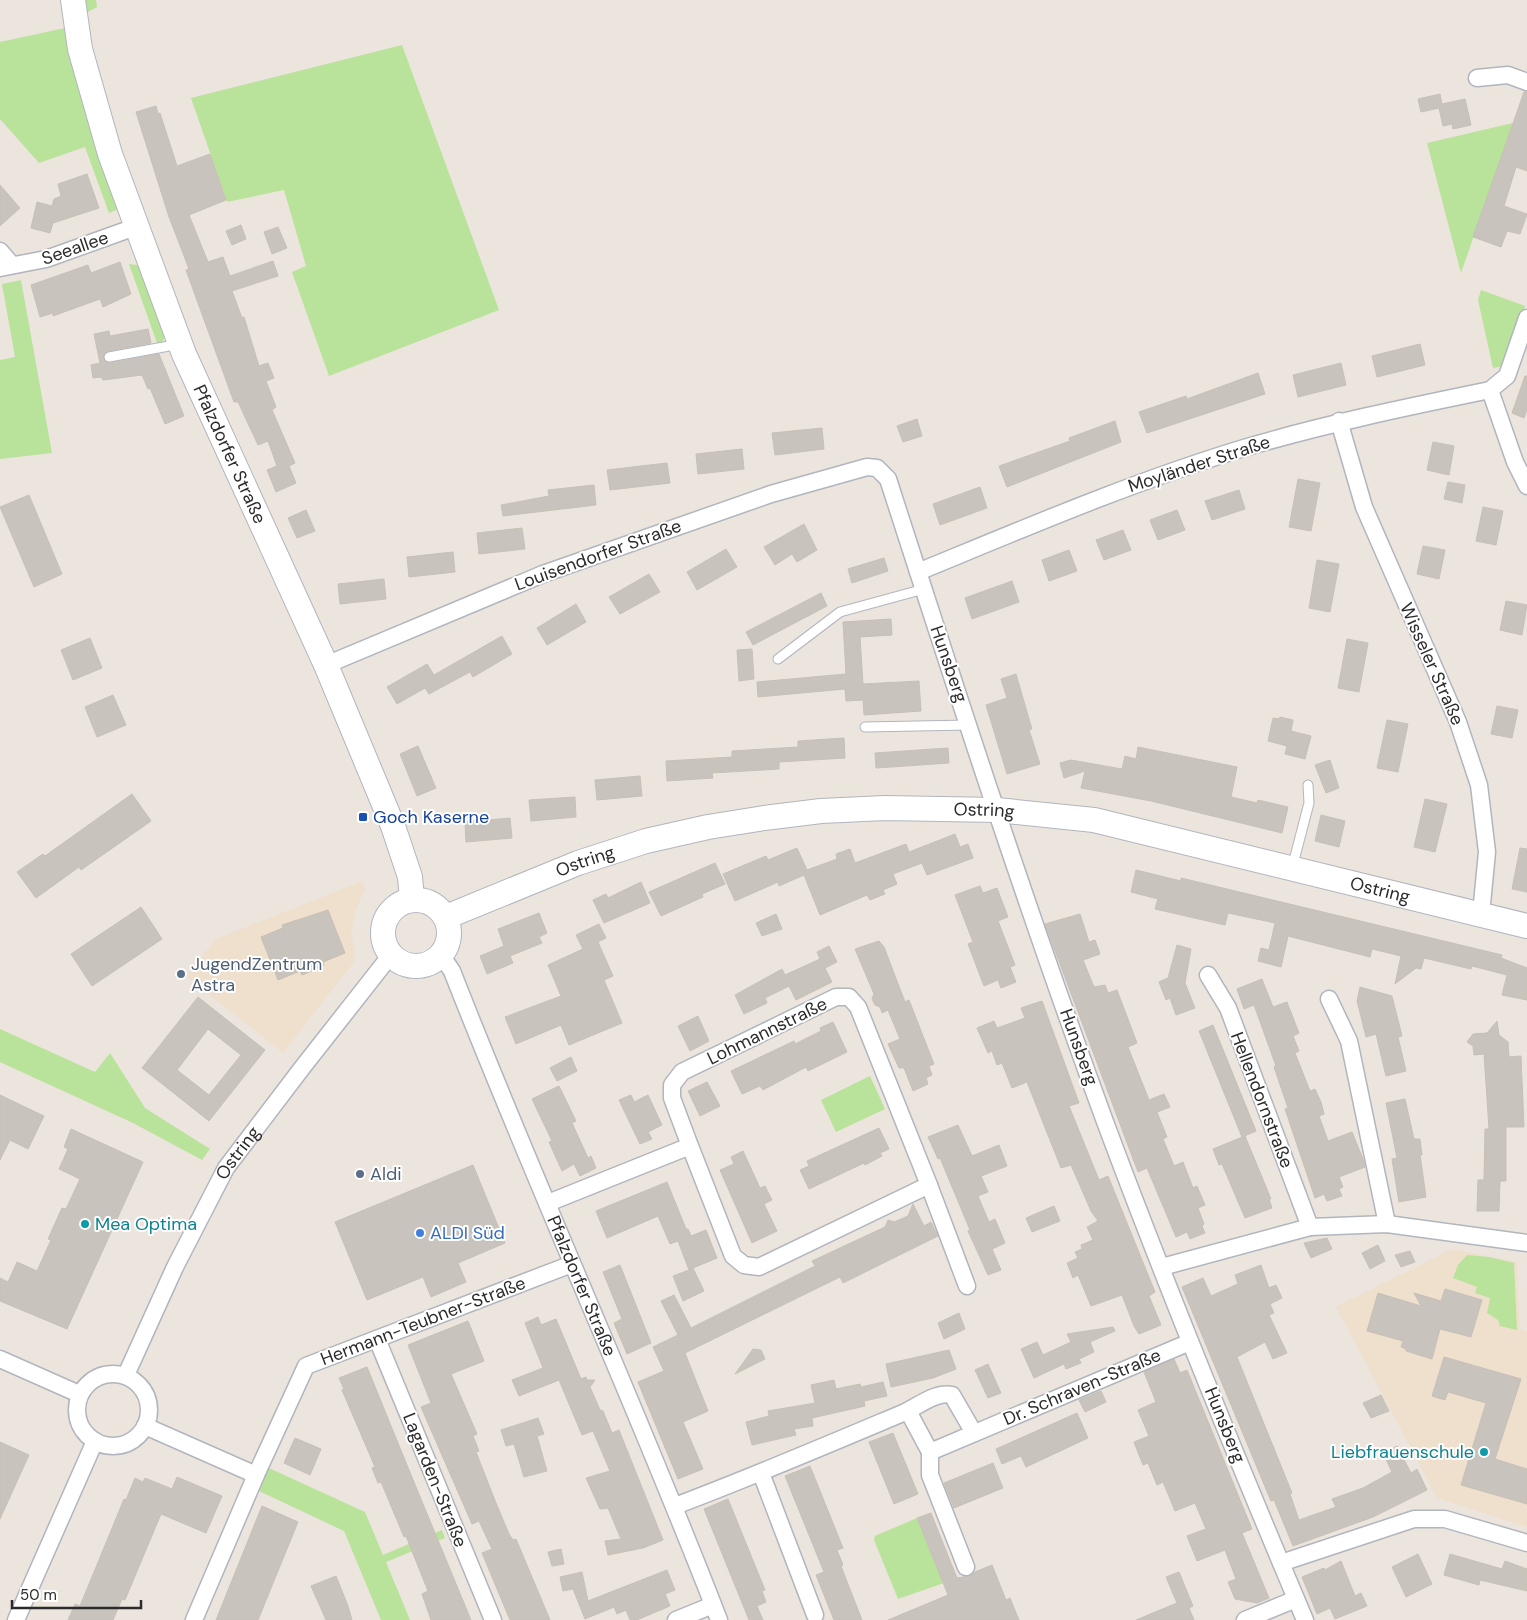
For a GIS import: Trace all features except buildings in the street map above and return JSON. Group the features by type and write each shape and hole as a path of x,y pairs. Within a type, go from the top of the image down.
{"street":[{"name":"Pfalzdorfer Straße","path":"73,0 80,49 110,154 180,344 326,665 393,826 410,877 412,900"},
{"path":"1477,78 1508,75 1527,82"},
{"name":"Seeallee","path":"0,251 6,266 46,260 138,226"},
{"name":"Moyländer Straße","path":"918,572 1120,490 1243,449 1339,421 1490,390 1508,376 1527,318"},
{"path":"1490,390 1515,462 1527,486"},
{"name":"Wisseler Straße","path":"1339,421 1364,507 1458,722 1479,785 1487,852 1481,914"},
{"name":"Louisendorfer Straße","path":"326,665 543,574 771,494 852,470 877,468"},
{"name":"Hunsberg","path":"877,468 888,479 997,810 1104,1118 1190,1342 1305,1620"},
{"name":"Ostring","path":"446,917 578,863 646,841 708,827 821,811 885,808 997,810 1094,820 1527,926"},
{"path":"412,900 424,900 435,905 446,917 449,930 447,944 440,955 425,965 406,966 390,956 384,944 382,929 386,916 396,906 412,900"},
{"name":"Pfalzdorfer Straße","path":"440,955 452,971 497,1086 675,1506 716,1613"},
{"name":"Ostring","path":"126,1375 175,1267 226,1168 390,956"},
{"name":"Hellendornstraße","path":"1208,975 1228,1008 1310,1227"},
{"name":"Lohmannstraße","path":"929,1185 759,1267 744,1265 733,1256 672,1098 672,1085 682,1072 836,997 849,997 858,1007 929,1185 967,1286"},
{"path":"1329,999 1349,1041 1387,1224"},
{"path":"548,1203 690,1146"},
{"path":"1162,1267 1310,1227 1387,1224 1527,1243"},
{"name":"Hermann-Teubner-Straße","path":"194,1620 256,1475 306,1366 572,1264"},
{"name":"Lagarden-Straße","path":"377,1340 493,1620"},
{"name":"Dr. Schraven-Straße","path":"930,1452 1190,1342"},
{"path":"0,1359 79,1394"},
{"path":"108,1373 126,1375 139,1384 147,1397 149,1413 145,1426 135,1438 122,1445 108,1446 95,1442 84,1433 78,1421 76,1407 79,1394 91,1380 108,1373"},
{"path":"675,1506 761,1473 908,1411 944,1393 952,1395 974,1433"},
{"path":"908,1411 930,1452 930,1475 966,1567"},
{"path":"145,1426 256,1475"},
{"path":"16,1620 95,1442"},
{"path":"761,1473 816,1615"},
{"path":"1281,1563 1414,1519 1445,1519 1527,1543"},
{"path":"1245,1620 1296,1599"},
{"path":"676,1620 716,1613"}],"lane":[{"path":"109,357 180,344"},
{"path":"778,659 840,612 924,590"},
{"path":"865,727 969,725"},
{"path":"1292,868 1309,803 1308,785"}],"shaded area":[{"path":"362,881 365,889 355,912 351,935 355,949 354,962 283,1053 186,976 216,939"},
{"path":"1452,1249 1517,1262 1520,1329 1527,1331 1527,1527 1437,1498 1336,1307"}],"green space":[{"path":"61,0 68,0 121,208 109,213 85,147 39,163 0,119 0,42 65,28"},
{"path":"84,0 96,0 97,7 86,13"},
{"path":"402,45 499,310 329,376 292,272 306,266 284,190 227,202 191,98"},
{"path":"1513,123 1461,273 1427,143"},
{"path":"129,264 144,266 168,333 162,342 157,343"},
{"path":"21,280 52,453 0,459 0,360 15,357 2,284"},
{"path":"1481,290 1525,306 1504,366 1493,368 1478,300"},
{"path":"0,1029 95,1072 110,1053 145,1108 210,1149 202,1160 133,1123 0,1062"},
{"path":"870,1076 885,1109 836,1132 821,1100"},
{"path":"1467,1255 1489,1257 1514,1263 1517,1330 1500,1326 1498,1320 1487,1313 1490,1298 1475,1293 1477,1287 1453,1278 1458,1265"},
{"path":"269,1468 365,1512 383,1555 442,1530 445,1538 386,1562 410,1620 381,1620 344,1531 259,1491"},
{"path":"917,1518 944,1583 898,1599 874,1540 875,1536"}],"place":[{"name":"Goch Kaserne","path":"363,817"},
{"name":"JugendZentrum Astra","path":"181,974"},
{"name":"Aldi","path":"360,1174"},
{"name":"Mea Optima","path":"85,1224"},
{"name":"ALDI Süd","path":"420,1233"},
{"name":"Liebfrauenschule","path":"1484,1452"}]}
